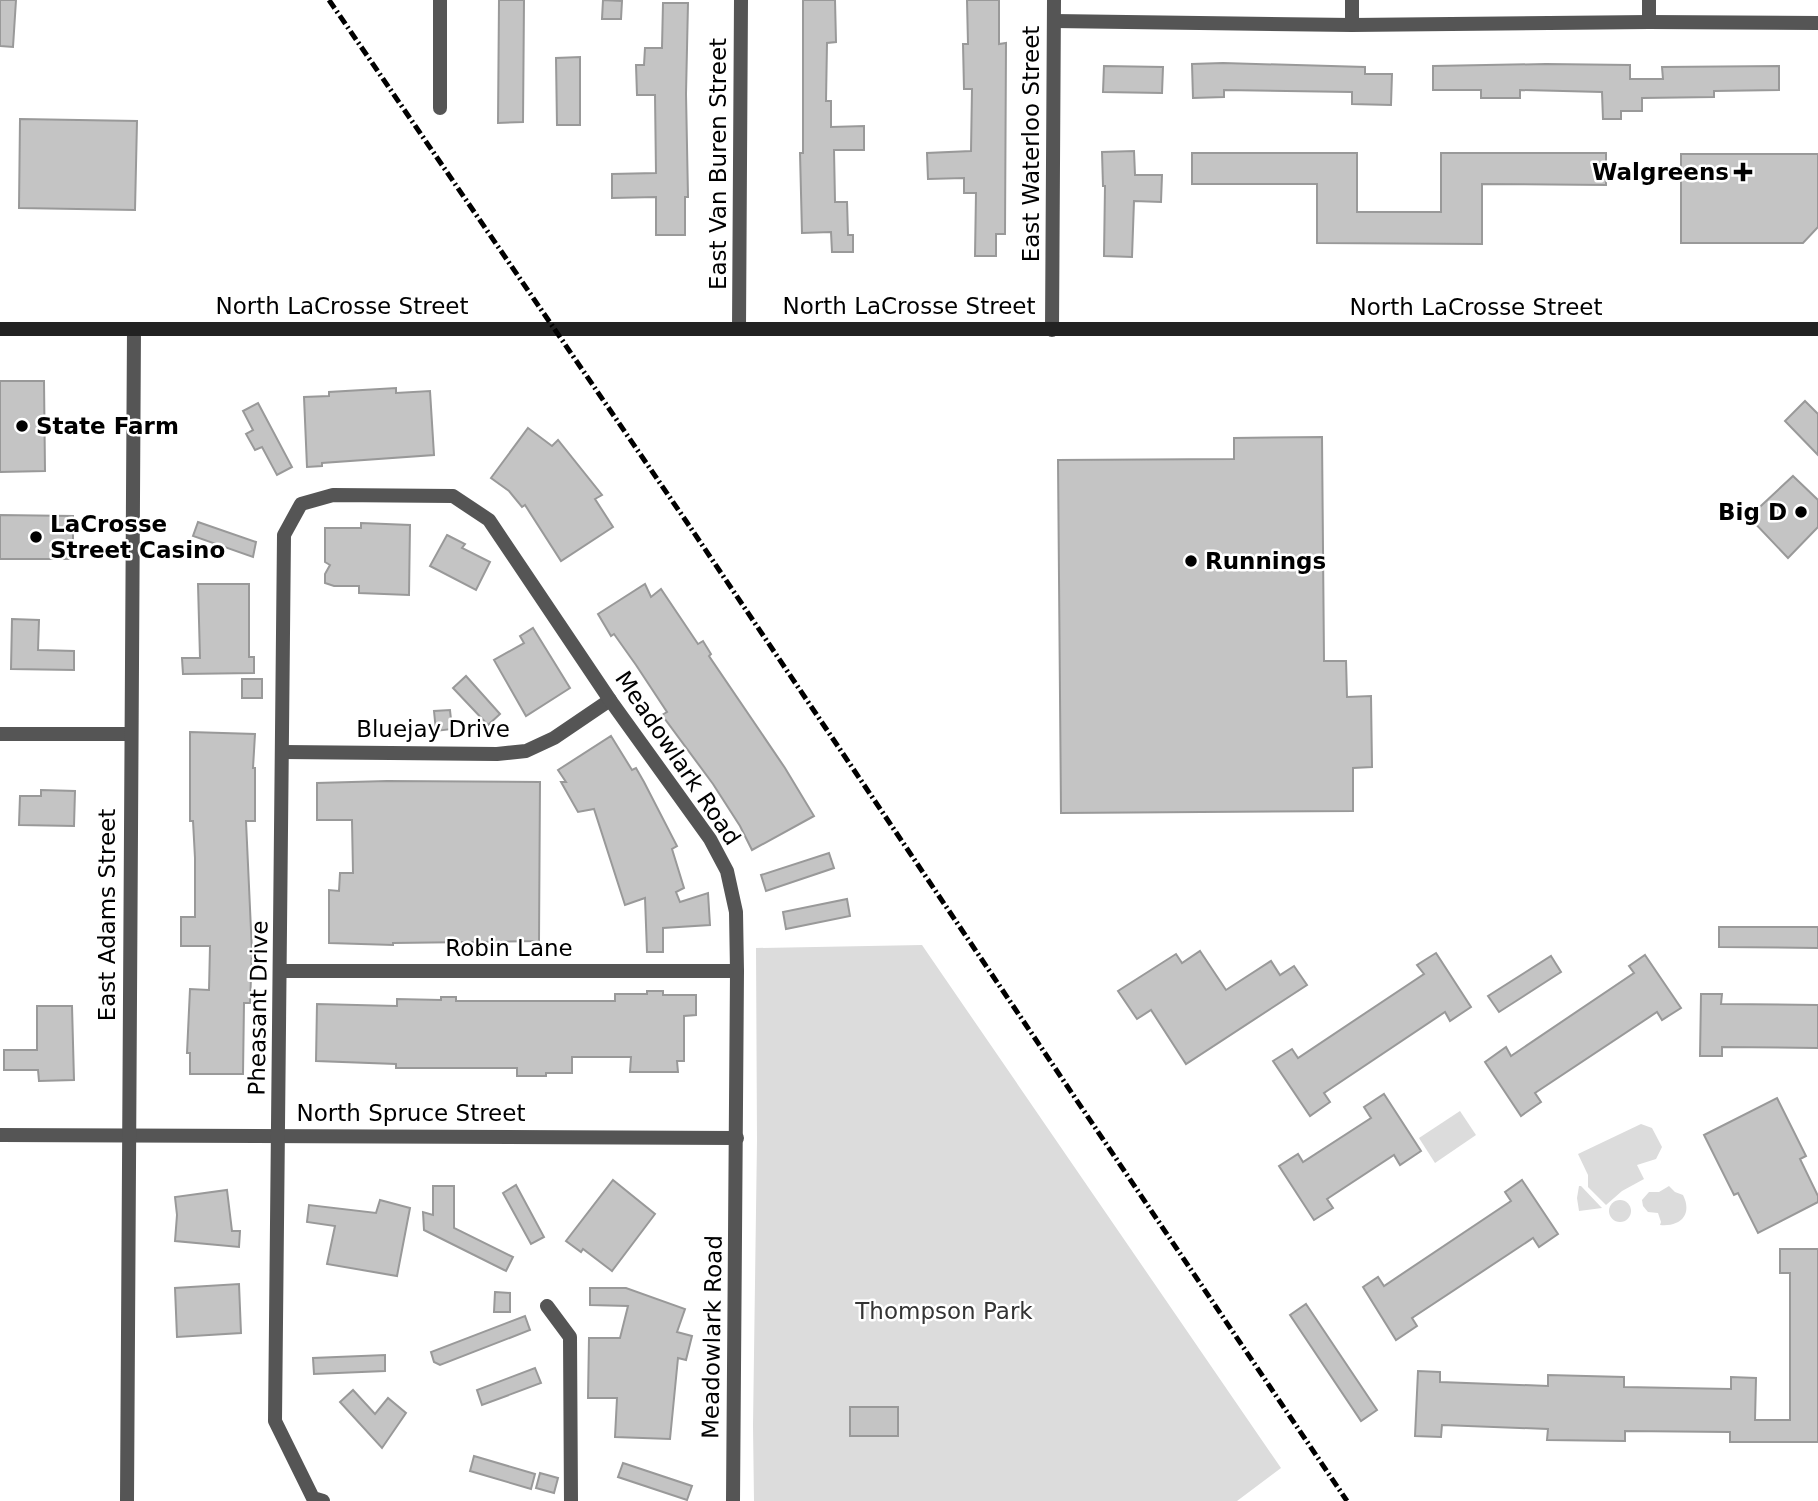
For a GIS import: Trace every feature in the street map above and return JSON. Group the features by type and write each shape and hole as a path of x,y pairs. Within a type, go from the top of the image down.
{"main road":[{"name":"North LaCrosse Street","path":"0,329 1818,329"}],"street":[{"path":"440,0 440,108"},
{"name":"East Van Buren Street","path":"739,328 741,0"},
{"name":"East Waterloo Street","path":"1052,330 1054,0"},
{"path":"1352,0 1352,25"},
{"path":"1649,0 1649,22"},
{"path":"1054,21 1352,25 1818,23"},
{"name":"East Adams Street","path":"127,1501 134,329"},
{"name":"Meadowlark Road","path":"301,505 333,495 453,496 489,520 610,700 710,839 727,871 736,912 737,971 733,1501"},
{"name":"Pheasant Drive","path":"301,505 285,535 275,1421 313,1498 323,1501"},
{"name":"Bluejay Drive","path":"284,752 497,754 526,751 554,738 610,700"},
{"path":"0,734 131,734"},
{"name":"Robin Lane","path":"281,971 737,971"},
{"name":"North Spruce Street","path":"0,1135 737,1138"},
{"path":"547,1306 570,1338 571,1501"}],"green space":[{"name":"Thompson Park","path":"922,945 1281,1468 1237,1501 754,1501 756,948"},
{"path":"1460,1111 1476,1135 1435,1163 1419,1138"},
{"path":"1641,1124 1652,1128 1662,1147 1656,1159 1637,1165 1644,1179 1622,1191 1606,1205 1588,1187 1588,1175 1578,1154"},
{"path":"1581,1186 1602,1208 1579,1211"},
{"path":"1669,1186 1683,1195 1686,1202 1685,1214 1679,1222 1660,1225 1658,1213 1648,1212 1642,1200 1649,1192 1659,1192"},
{"path":"1620,1200 1628,1203 1631,1211 1628,1219 1620,1222 1612,1219 1609,1211 1612,1203"}],"building":[{"path":"0,0 16,0 13,47 0,46"},
{"path":"499,0 524,0 523,122 498,123"},
{"path":"603,0 622,1 621,19 602,19"},
{"path":"803,0 835,0 836,42 827,43 826,101 831,101 831,127 864,126 864,150 834,150 835,202 847,202 848,235 853,235 853,252 832,252 831,232 802,233 800,153 803,153"},
{"path":"967,0 999,0 999,44 1006,43 1005,234 996,234 996,256 975,256 976,193 964,193 964,178 928,179 927,153 971,151 972,89 964,89 963,44 968,44"},
{"path":"663,3 688,3 688,197 685,197 685,235 656,235 656,197 612,198 612,174 656,173 655,95 637,95 636,65 644,65 645,48 662,48"},
{"path":"580,57 580,125 557,125 556,58"},
{"path":"1192,64 1365,67 1365,74 1392,74 1391,105 1352,104 1352,92 1224,90 1224,97 1193,98"},
{"path":"1630,65 1630,79 1663,79 1662,67 1779,66 1779,90 1714,91 1714,97 1642,98 1642,111 1621,111 1621,119 1603,119 1602,92 1520,90 1520,98 1481,98 1481,90 1433,90 1433,66"},
{"path":"1104,66 1163,67 1162,93 1103,92"},
{"path":"20,119 137,121 135,210 19,208"},
{"path":"1134,151 1135,175 1162,175 1161,202 1134,201 1132,257 1104,256 1105,186 1102,152"},
{"path":"1192,153 1357,153 1357,212 1441,212 1441,153 1606,153 1606,185 1482,184 1482,244 1317,243 1317,184 1192,184"},
{"name":"Walgreens","path":"1681,154 1818,154 1818,227 1803,243 1681,243"},
{"name":"State Farm","path":"0,381 44,381 45,471 0,472"},
{"path":"396,388 396,393 430,391 434,455 322,463 322,466 307,467 304,397 329,396 329,392"},
{"path":"1805,401 1818,414 1818,455 1785,421"},
{"path":"258,403 292,467 277,475 262,447 255,450 246,434 253,430 243,411"},
{"path":"528,428 552,446 558,440 602,495 595,499 613,527 561,561 525,505 522,507 509,491 491,478"},
{"name":"Runnings","path":"1322,437 1324,661 1346,661 1347,697 1371,696 1372,767 1353,768 1353,811 1061,813 1058,460 1234,459 1234,438"},
{"path":"1793,476 1818,500 1818,527 1788,558 1749,517"},
{"name":"LaCrosse Street Casino","path":"0,515 73,516 73,559 0,559"},
{"path":"198,522 256,542 253,557 193,536"},
{"path":"361,523 410,525 409,595 359,593 359,586 334,586 325,583 325,574 330,565 325,562 325,528 361,528"},
{"path":"447,535 465,544 462,548 490,562 476,590 430,566"},
{"path":"198,584 249,584 249,657 254,657 254,673 183,674 182,658 200,658"},
{"path":"645,584 651,597 661,589 698,644 703,641 711,654 709,656 814,816 752,850 713,784 662,715 667,712 598,614"},
{"path":"12,619 39,620 38,650 74,651 74,670 11,669"},
{"path":"533,628 570,688 526,716 494,660 524,643 520,636"},
{"path":"466,676 500,714 488,725 453,688"},
{"path":"242,679 262,679 262,698 242,698"},
{"path":"450,710 452,729 436,731 434,711"},
{"path":"190,732 255,734 255,821 246,821 252,952 250,1003 244,1003 243,1074 190,1074 190,1053 187,1053 190,989 209,990 210,946 181,946 181,917 195,917 195,858 193,821 190,821"},
{"path":"611,736 632,770 636,768 677,846 672,849 684,888 676,892 680,902 708,893 710,925 663,928 663,952 647,952 645,898 625,905 594,809 578,812 561,782 566,782 558,770"},
{"path":"540,782 539,941 393,945 329,943 329,890 339,891 340,873 353,873 352,820 317,820 317,783"},
{"path":"41,790 75,791 74,826 19,825 20,796 41,796"},
{"path":"829,853 834,868 766,891 761,875"},
{"path":"847,899 850,916 786,929 783,912"},
{"path":"1719,927 1818,927 1818,948 1719,947"},
{"path":"1200,951 1226,990 1271,961 1280,975 1294,966 1307,985 1186,1064 1151,1010 1137,1019 1118,991 1176,954 1182,963"},
{"path":"1436,953 1471,1007 1450,1021 1445,1012 1324,1093 1330,1102 1310,1116 1273,1061 1292,1049 1298,1058 1424,974 1417,965"},
{"path":"1645,955 1681,1008 1662,1020 1657,1012 1535,1093 1541,1102 1521,1116 1485,1062 1506,1047 1511,1056 1634,973 1629,966"},
{"path":"1551,956 1561,972 1499,1012 1488,996"},
{"path":"647,991 663,991 663,995 696,995 696,1015 684,1016 684,1061 677,1061 678,1072 630,1072 631,1057 572,1057 572,1073 546,1073 546,1076 517,1076 517,1068 396,1068 396,1064 316,1061 317,1004 397,1006 397,999 441,1000 441,997 456,997 456,1001 615,1001 615,994 647,994"},
{"path":"1701,994 1722,994 1721,1004 1818,1005 1818,1048 1722,1047 1722,1056 1700,1056"},
{"path":"37,1006 72,1006 74,1080 39,1081 38,1070 4,1070 4,1050 37,1050"},
{"path":"1384,1094 1421,1151 1400,1165 1394,1155 1327,1199 1333,1208 1314,1220 1279,1166 1298,1154 1303,1162 1371,1118 1364,1107"},
{"path":"1777,1098 1806,1156 1800,1159 1818,1196 1818,1202 1758,1233 1738,1193 1734,1195 1704,1135"},
{"path":"613,1180 655,1214 612,1271 583,1249 581,1252 566,1241"},
{"path":"1522,1180 1558,1234 1539,1247 1533,1238 1412,1318 1417,1326 1396,1340 1363,1287 1378,1277 1384,1286 1511,1201 1505,1192"},
{"path":"516,1185 544,1237 531,1244 503,1193"},
{"path":"433,1186 454,1186 454,1228 513,1257 506,1271 424,1230 423,1212 433,1215"},
{"path":"227,1190 232,1231 240,1231 239,1247 175,1241 175,1197"},
{"path":"380,1200 410,1208 397,1276 327,1264 335,1226 307,1222 309,1205 376,1213"},
{"path":"1780,1249 1818,1249 1818,1442 1730,1442 1730,1432 1625,1431 1625,1441 1547,1440 1548,1429 1442,1425 1441,1437 1415,1436 1418,1371 1440,1372 1440,1382 1548,1386 1548,1375 1624,1377 1624,1387 1731,1389 1731,1377 1756,1378 1755,1420 1790,1420 1790,1273 1780,1273"},
{"path":"239,1284 241,1333 177,1337 175,1288"},
{"path":"590,1288 626,1288 685,1309 677,1332 692,1336 686,1360 678,1358 670,1439 615,1437 617,1398 588,1398 589,1338 620,1338 628,1306 590,1305"},
{"path":"495,1292 510,1293 510,1312 494,1312"},
{"path":"1306,1304 1377,1410 1361,1421 1290,1315"},
{"path":"525,1316 530,1330 440,1365 434,1362 431,1352"},
{"path":"385,1355 385,1371 314,1374 313,1358"},
{"path":"535,1368 541,1383 482,1405 477,1390"},
{"path":"353,1390 375,1414 388,1398 406,1413 382,1448 340,1402"},
{"path":"850,1407 898,1407 898,1436 850,1436"},
{"path":"474,1456 535,1474 531,1489 470,1471"},
{"path":"623,1463 692,1486 687,1500 618,1477"},
{"path":"540,1473 558,1478 554,1493 536,1488"}],"railway":[{"path":"329,0 686,521 1347,1501"}],"place":[{"name":"Walgreens","path":"1743,172"},
{"name":"State Farm","path":"22,426"},
{"name":"Big D","path":"1801,512"},
{"name":"LaCrosse Street Casino","path":"36,537"},
{"name":"Runnings","path":"1191,561"}]}
